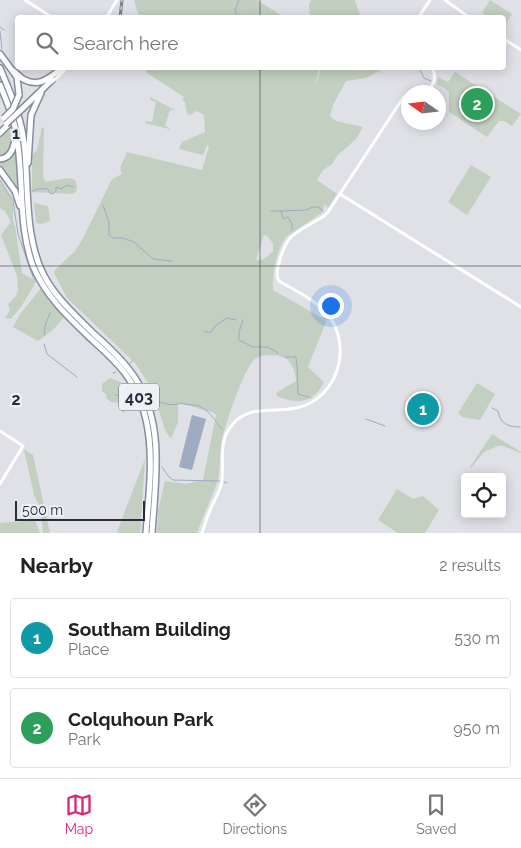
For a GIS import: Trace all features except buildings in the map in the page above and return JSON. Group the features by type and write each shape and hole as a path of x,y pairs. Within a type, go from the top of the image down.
{"highway":[{"path":"0,54 19,83 20,95 13,109 2,118"},
{"name":"403","path":"0,68 19,117 24,144 31,236 44,276 68,308 126,366 138,382 146,399 155,431 156,447 152,533"},
{"path":"12,70 34,83 46,80 61,70"},
{"path":"0,131 52,80"},
{"name":"403","path":"0,85 14,122 18,140 25,235 34,267 50,297 124,372 141,402 148,424 151,452 146,533"},
{"path":"23,109 41,93"},
{"path":"26,178 31,115 41,93"},
{"path":"0,159 10,155 14,143 14,128 6,99"},
{"path":"0,170 18,198 25,235"}],"street":[{"path":"25,0 48,15"},
{"path":"107,15 116,0"},
{"path":"420,15 430,0"},
{"path":"444,0 464,14"},
{"path":"506,40 521,50"},
{"path":"52,80 62,70"},
{"path":"41,93 62,70"},
{"path":"432,85 435,78 433,70"},
{"path":"202,533 222,483 222,446 226,434 232,425 242,416 253,411 288,410 305,406 325,391 337,372 340,360 340,346 337,331 330,318 318,305 279,281 276,275 281,257 290,238 324,216 401,101"},
{"path":"340,194 521,307"},
{"path":"0,431 23,446 0,484"}],"green space":[{"path":"134,0 257,0 281,15 138,15"},
{"path":"311,0 355,0 360,15 310,15 309,4"},
{"path":"490,0 512,14 506,24 506,15 486,15 482,13"},
{"path":"146,70 319,70 315,87 320,70 381,70 366,78 346,81 333,105 330,116 336,121 363,127 356,139 338,155 332,164 323,170 317,180 337,194 328,208 324,204 323,212 286,237 275,262 273,290 320,317 327,319 308,367 324,382 320,389 310,398 298,401 284,399 277,396 276,393 296,381 290,362 282,357 270,355 255,359 235,397 222,440 217,483 197,533 157,533 158,511 165,481 186,484 203,480 216,415 180,403 178,404 178,422 171,439 165,430 158,408 152,410 143,390 148,383 135,363 67,298 54,273 75,251 112,179 122,174 120,168 127,152 202,170 209,146 207,145 203,155 179,149 182,142 205,132 204,115 197,111 190,115 187,114 185,102 182,100 184,97 147,73","holes":["264,235 273,243 273,251 264,259 256,260"]},
{"path":"455,72 521,114 512,126 504,121 499,121 487,137 449,112 449,92 446,90 446,85 437,85 438,77 448,82"},
{"path":"150,97 175,110 170,110 165,126 169,129 145,123 146,121 152,122 156,102 150,100"},
{"path":"11,125 13,136 12,148 0,158 0,135"},
{"path":"42,127 44,128 43,177 45,181 68,178 75,180 76,192 72,194 32,192 32,155 37,150"},
{"path":"16,143 20,198 0,168 0,160 9,157"},
{"path":"471,165 491,177 467,215 448,202"},
{"path":"0,182 13,204 13,220 22,273 32,279 36,276 37,280 21,307 11,319 5,318 10,310 8,304 16,296 18,290 17,276 1,235 11,222 5,211 0,208"},
{"path":"34,203 48,206 50,221 41,224 36,223"},
{"path":"42,287 64,317 53,330 38,341 13,327 20,314"},
{"path":"110,378 120,382 125,387 126,397 117,403 107,399 106,394 102,391 102,384"},
{"path":"477,383 495,394 480,420 462,417 458,413"},
{"path":"492,434 521,453 498,446 484,452 471,468 470,467"},
{"path":"24,449 33,455 50,533 43,533 41,509 34,495"},
{"path":"145,459 140,533 118,533 117,532"},
{"path":"397,489 413,499 423,496 439,510 425,533 398,533 378,520"},
{"path":"35,520 40,533 0,533 0,523"}],"water":[{"path":"192,415 206,419 192,470 179,467"}],"waterway":[{"path":"237,15 235,10 239,0"},
{"path":"0,27 4,30"},
{"path":"0,31 2,49"},
{"path":"420,70 424,78 431,81"},
{"path":"0,180 13,201 18,234 33,277"},
{"path":"32,191 48,189 53,194 56,191 56,187 61,189 67,185 73,187"},
{"path":"103,205 109,222 109,235 113,238 123,238 134,242 153,259 172,261"},
{"path":"281,211 306,210 313,207 318,207 323,211"},
{"path":"271,211 281,211 283,219 288,217 292,224 292,230"},
{"path":"44,335 50,313"},
{"path":"205,331 210,333 215,326 227,318 236,320"},
{"path":"243,320 239,332 239,340 253,347 268,347 278,353"},
{"path":"44,344 47,354 77,377"},
{"path":"285,357 296,357 297,366"},
{"path":"297,367 298,394 311,398"},
{"path":"116,395 127,397 129,395"},
{"path":"150,396 165,404 197,405 206,410 216,421"},
{"path":"492,408 498,411 503,422 520,427"},
{"path":"366,419 385,426"},
{"path":"217,423 222,429"},
{"path":"162,467 173,480 220,481"}],"railway":[{"path":"120,15 122,0"}],"place":[{"name":"Colquhoun Park","path":"477,104"},
{"name":"Southam Building","path":"423,409"}]}
